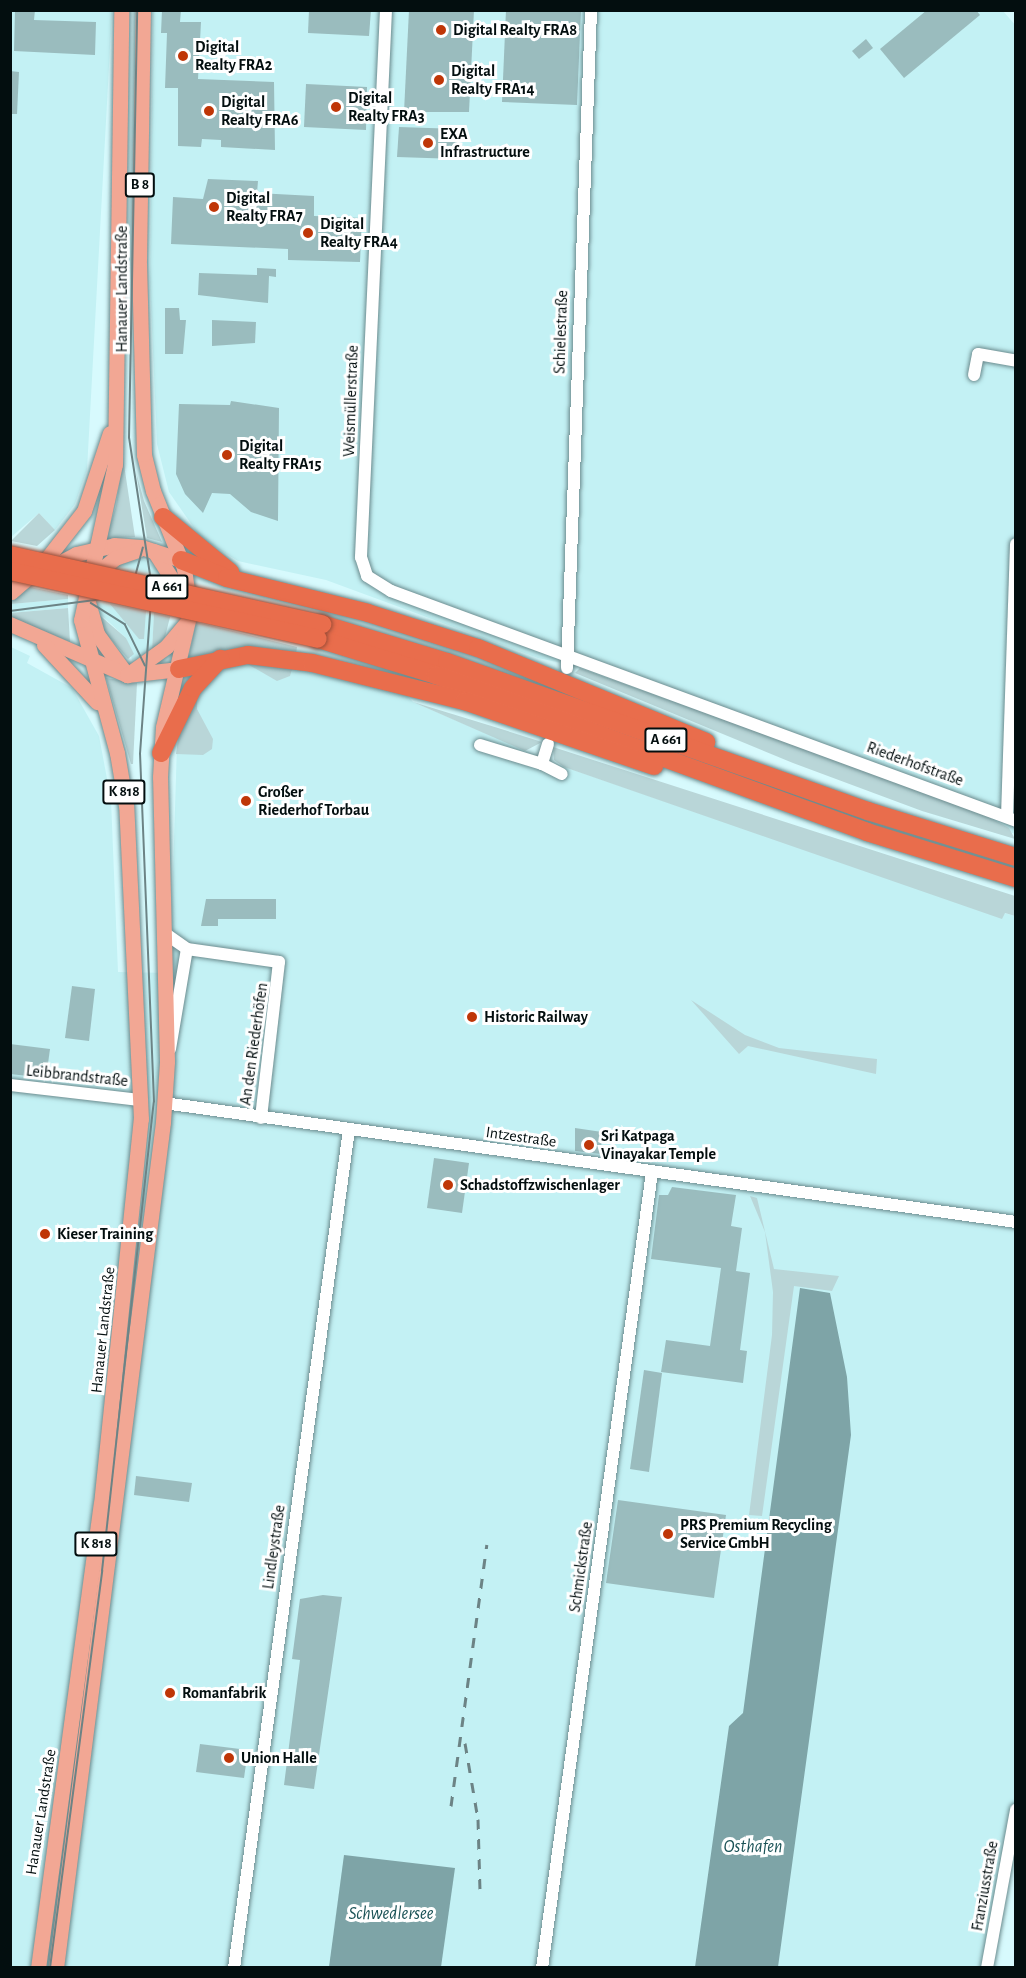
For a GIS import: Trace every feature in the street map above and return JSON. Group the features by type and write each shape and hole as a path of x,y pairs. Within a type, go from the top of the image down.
{"highway":[{"path":"163,517 229,571 291,593 517,663 811,790"},
{"name":"A 661","path":"10,555 447,662 811,790 1016,857"},
{"path":"181,560 227,578 291,593"},
{"name":"A 661","path":"10,571 320,632 723,781 926,852 1016,878"},
{"path":"178,669 222,658 283,658 401,683 650,766 723,781"},
{"path":"161,753 193,688 222,658"}],"main road":[{"name":"Hanauer Landstraße","path":"95,548 113,481 121,10"},
{"name":"Hanauer Landstraße","path":"143,10 141,408 144,454 163,517 181,560"},
{"path":"11,592 41,566 84,511 115,413"},
{"path":"11,592 95,548 124,545 153,549 181,560"},
{"name":"K 818","path":"89,662 81,620 95,548"},
{"path":"127,675 98,634 86,585 123,554 153,549"},
{"path":"127,675 166,647 190,615 177,582 153,549"},
{"name":"B 8","path":"178,669 190,615 181,560"},
{"path":"17,626 89,662 127,675 178,669"},
{"path":"17,626 74,673 106,715"},
{"name":"Hanauer Landstraße","path":"38,1968 116,1383 140,1100 126,806 106,715 89,662"},
{"name":"Hanauer Landstraße","path":"56,1968 164,1103 167,1061 161,753 178,669"},
{"path":"140,1100 164,1103"}],"street":[{"name":"Weismüllerstraße","path":"386,10 361,557 367,576 382,587 567,661"},
{"name":"Schielestraße","path":"567,661 591,10"},
{"path":"974,375 978,354 1016,361"},
{"name":"Riederhofstraße","path":"567,661 1011,818 1016,544"},
{"path":"542,764 548,744"},
{"path":"480,745 542,764 562,774"},
{"name":"An den Riederhöfen","path":"163,932 187,949 279,962 261,1118"},
{"path":"167,1061 179,1014 187,949"},
{"name":"Leibbrandstraße","path":"10,1085 140,1100"},
{"name":"Intzestraße","path":"164,1103 1016,1222"},
{"name":"Lindleystraße","path":"234,1968 349,1130"},
{"name":"Schmickstraße","path":"542,1968 652,1172"},
{"name":"Franziusstraße","path":"987,1968 1016,1810"}],"shaded area":[{"path":"11,11 112,11 87,470 75,504 55,530 39,513 11,537"},
{"path":"153,11 1003,11 1016,26 1015,834 585,668 538,658 326,580 238,561 201,538 169,492 157,444 150,282"},
{"path":"123,458 135,537 106,539 116,506"},
{"path":"136,472 144,501 162,542 147,538"},
{"path":"39,513 55,530 37,546 11,541"},
{"path":"134,557 148,561 162,574 170,617 154,614 152,651 132,660 126,638 95,609 94,598 117,564"},
{"path":"30,587 68,595 68,599 11,604 10,598"},
{"path":"68,599 68,608 11,613 11,604"},
{"path":"110,604 146,611 144,639 139,639"},
{"path":"68,608 70,642 11,617 10,613"},
{"path":"97,613 126,638 134,654 128,659 102,629"},
{"path":"154,613 170,617 165,637 152,651"},
{"path":"196,622 297,647 296,654 244,647 188,660"},
{"name":"Osthafen","path":"11,647 30,656 27,663 72,688 99,736 111,800 118,972 170,973 177,744 192,702 221,668 260,661 402,690 413,702 559,765 1002,918 1004,913 1015,916 1016,1810 987,1967 11,1968"},
{"path":"244,662 293,666 290,676 277,681"},
{"path":"580,668 977,811 1009,828 1015,839 922,811 793,763 575,673"},
{"path":"106,678 137,683 133,764 131,764"},
{"path":"197,697 197,709 213,739 212,749 203,755 176,754 179,734"},
{"path":"413,702 498,728 542,742 525,751"},
{"path":"553,747 1015,896 1015,916 1005,913 1002,919 564,767 554,760"},
{"path":"691,1000 745,1035 779,1048 877,1059 876,1074 748,1046 739,1054"},
{"path":"750,1196 757,1198 774,1269 839,1276 832,1291 794,1286 762,1516 749,1515 772,1335 773,1292 765,1232"}],"water":[{"name":"Osthafen","path":"800,1288 830,1293 847,1377 851,1435 778,1967 695,1967 729,1726 743,1713"},
{"name":"Schwedlersee","path":"344,1855 455,1868 441,1967 329,1967"}],"building":[{"path":"15,10 35,10 34,20 96,22 95,55 14,51"},
{"path":"162,10 181,10 180,22 201,22 198,79 274,82 275,150 221,147 221,140 202,139 201,147 178,146 178,88 165,88 167,33 161,33"},
{"path":"309,10 371,10 369,36 308,33"},
{"name":"Digital Realty FRA14","path":"409,10 474,10 469,112 404,112"},
{"path":"506,10 581,10 577,105 502,102"},
{"path":"927,10 976,10 980,15 904,78 880,49"},
{"path":"866,39 873,48 859,59 852,51"},
{"path":"10,71 19,72 17,114 10,114"},
{"name":"Digital Realty FRA3","path":"306,84 367,87 366,130 304,127"},
{"name":"EXA Infrastructure","path":"399,127 459,129 457,159 397,157"},
{"path":"208,179 258,181 257,193 314,196 314,216 362,218 360,262 288,260 288,249 171,244 173,197 203,199"},
{"path":"257,268 276,269 276,277 269,276 268,303 198,295 199,273 257,275"},
{"path":"165,308 179,308 180,320 186,320 183,354 165,354"},
{"path":"212,320 256,322 255,343 212,346"},
{"name":"Digital Realty FRA15","path":"231,401 279,408 278,521 251,512 230,494 212,493 203,513 185,494 176,474 179,404 230,405"},
{"path":"206,899 276,899 276,919 218,919 218,926 201,926"},
{"path":"72,986 95,989 89,1041 65,1038"},
{"path":"10,1044 50,1049 46,1078 10,1074"},
{"name":"Sri Katpaga Vinayakar Temple","path":"575,1128 602,1132 601,1154 575,1151"},
{"name":"Schadstoffzwischenlager","path":"434,1158 469,1163 462,1213 427,1208"},
{"path":"672,1187 736,1195 731,1226 742,1228 736,1271 750,1273 740,1350 747,1351 743,1383 661,1372 666,1340 710,1346 721,1268 651,1259 659,1195 668,1195"},
{"path":"644,1370 662,1373 649,1472 630,1469"},
{"path":"136,1476 192,1483 189,1502 134,1495"},
{"name":"PRS Premium Recycling Service GmbH","path":"618,1500 726,1515 714,1598 606,1583"},
{"path":"323,1595 342,1597 314,1789 284,1785 300,1660 292,1659 300,1599"},
{"name":"Union Halle","path":"200,1744 248,1750 244,1778 196,1772"}],"tram line":[{"path":"50,1968 102,1571 154,1102 140,754 152,588 129,438 137,10"},
{"path":"10,611 110,598 135,577 143,548"},
{"path":"91,603 125,624 145,665"}],"railway":[{"path":"451,1806 487,1544"},
{"path":"465,1743 478,1819 480,1889"}],"place":[{"name":"Digital Realty FRA8","path":"441,30"},
{"name":"Digital Realty FRA2","path":"183,56"},
{"name":"Digital Realty FRA14","path":"439,80"},
{"name":"Digital Realty FRA3","path":"336,107"},
{"name":"Digital Realty FRA6","path":"209,111"},
{"name":"EXA Infrastructure","path":"428,143"},
{"name":"Digital Realty FRA7","path":"214,207"},
{"name":"Digital Realty FRA4","path":"308,233"},
{"name":"Digital Realty FRA15","path":"227,455"},
{"name":"Großer Riederhof Torbau","path":"246,801"},
{"name":"Historic Railway","path":"472,1017"},
{"name":"Sri Katpaga Vinayakar Temple","path":"589,1145"},
{"name":"Schadstoffzwischenlager","path":"448,1185"},
{"name":"Kieser Training","path":"45,1234"},
{"name":"PRS Premium Recycling Service GmbH","path":"668,1534"},
{"name":"Romanfabrik","path":"170,1693"},
{"name":"Union Halle","path":"229,1758"}]}
